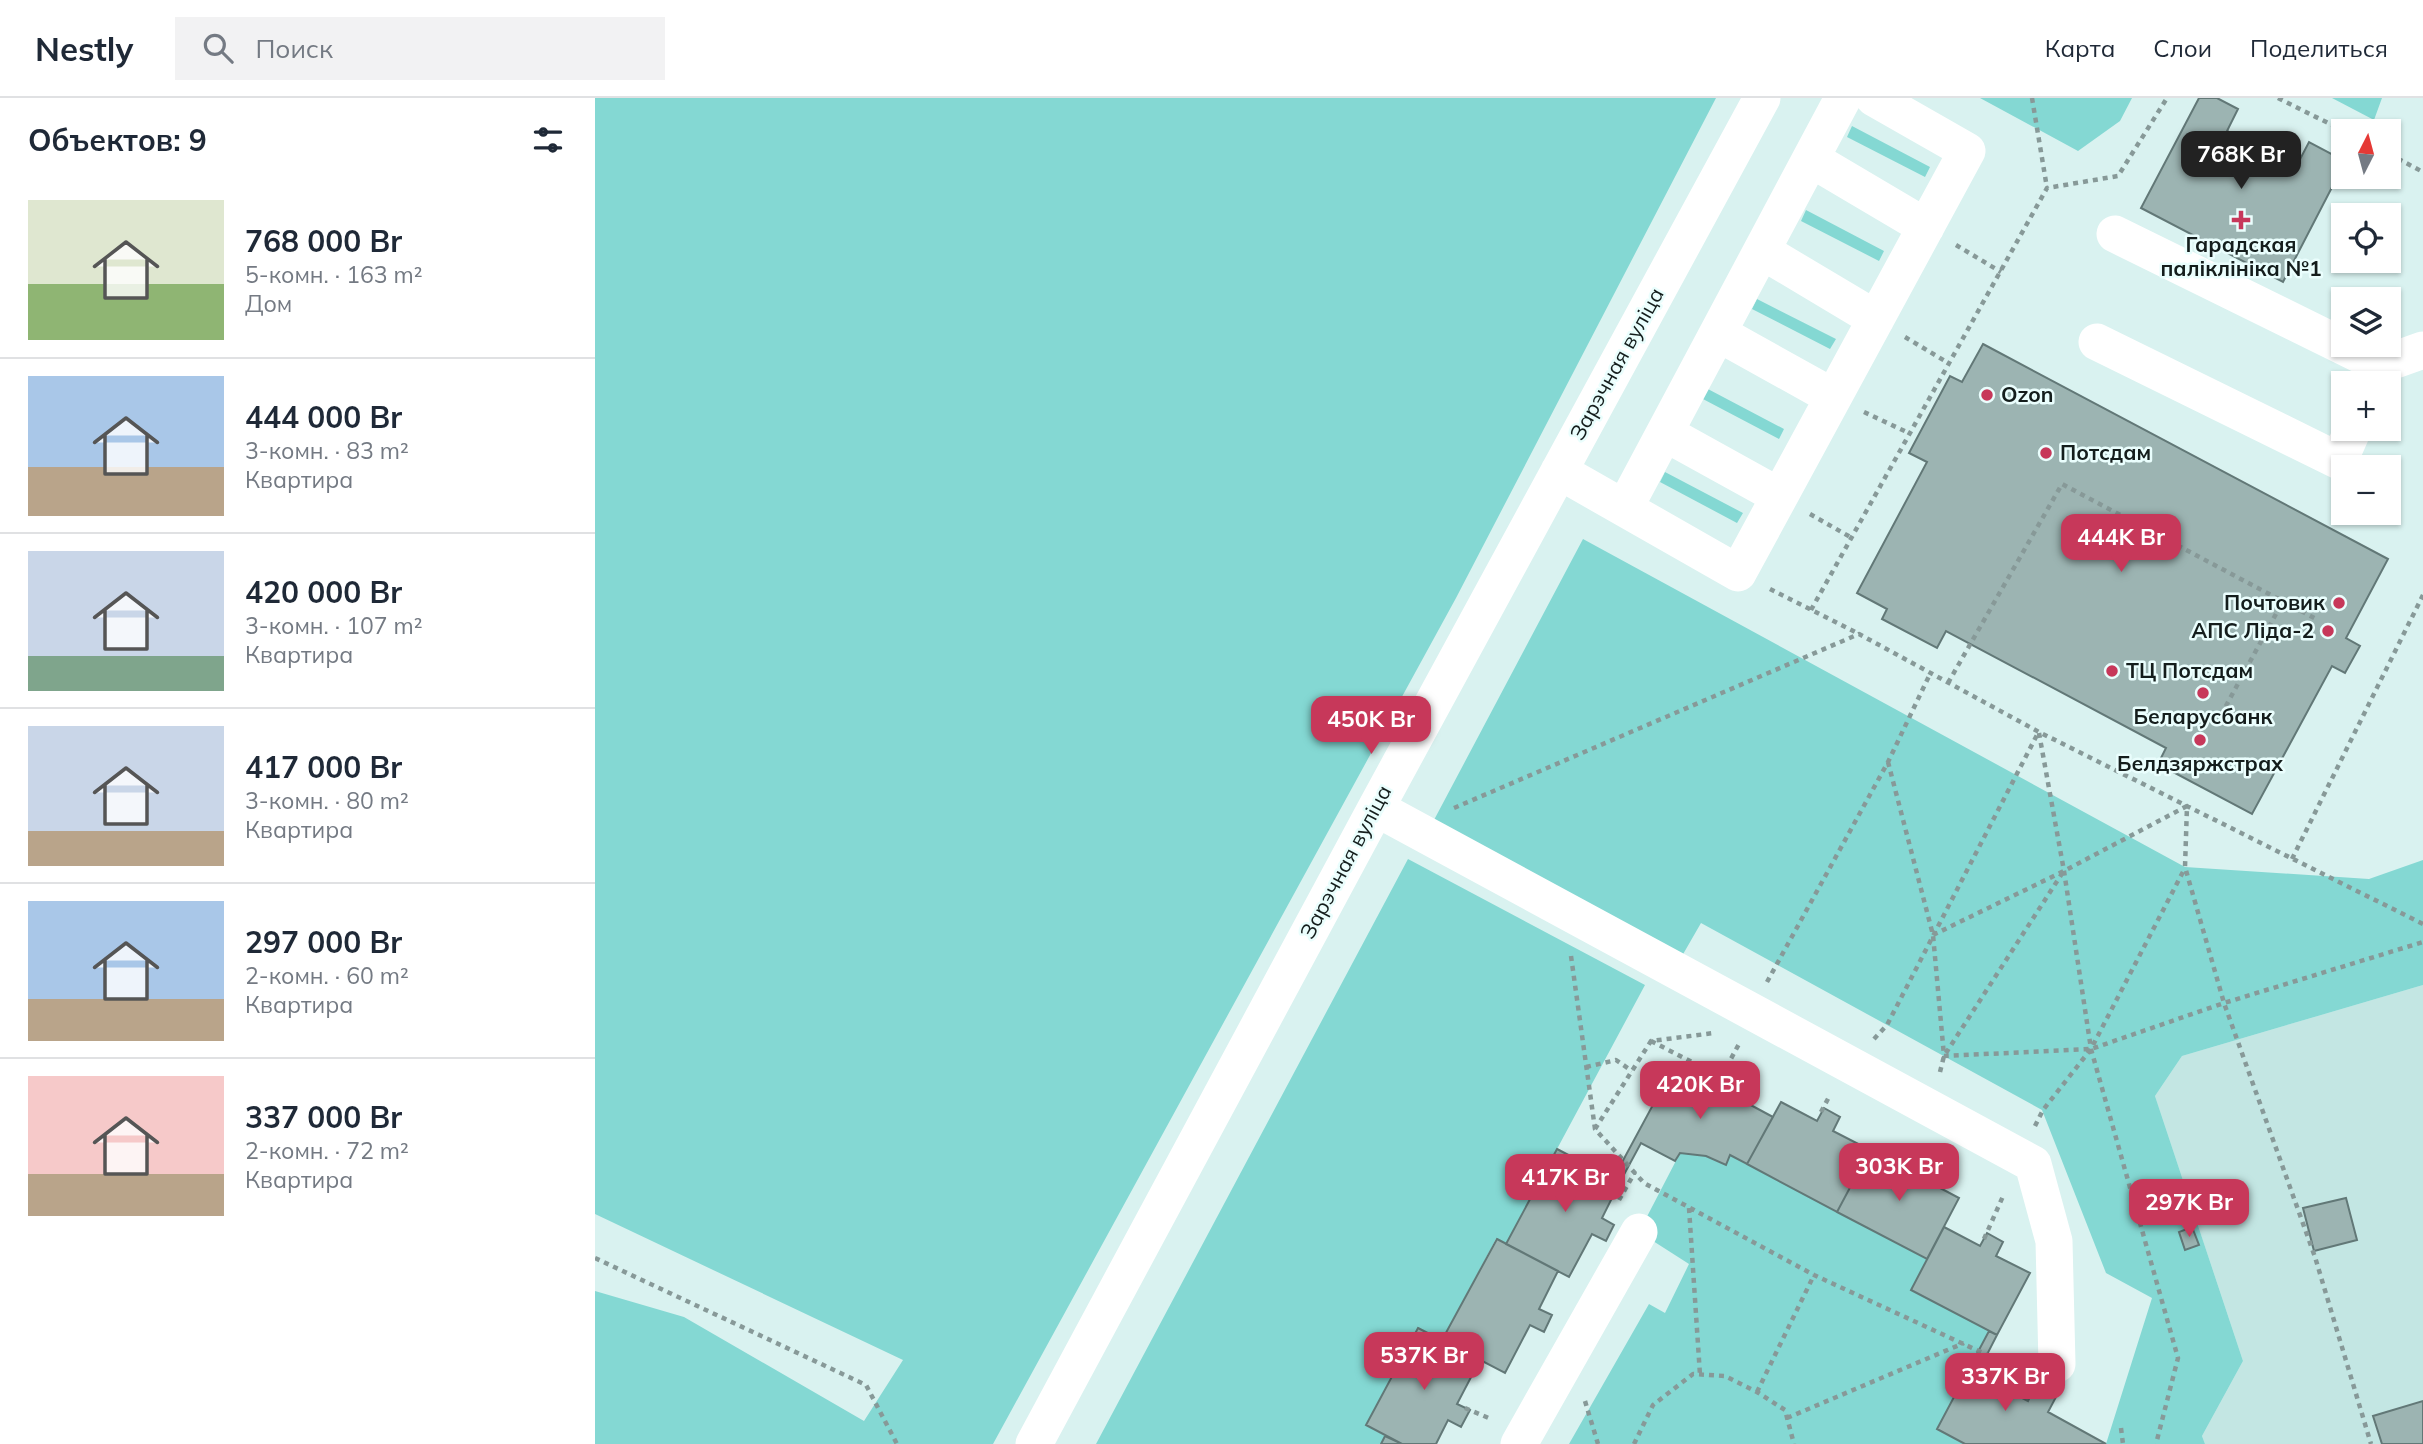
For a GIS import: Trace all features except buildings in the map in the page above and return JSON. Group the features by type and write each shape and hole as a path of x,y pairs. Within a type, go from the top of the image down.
{"street":[{"name":"Зарэчная вуліца","path":"1034,1444 1762,98"},
{"path":"1625,507 1843,98"},
{"path":"1559,471 1738,573 1968,151 1874,98"},
{"path":"1811,159 1926,227"},
{"path":"2115,234 2371,371"},
{"path":"1762,251 1876,319"},
{"path":"1718,333 1833,397"},
{"path":"2097,342 2339,461 2348,441"},
{"path":"2383,371 2423,350"},
{"path":"1665,433 1779,496"},
{"path":"1376,808 1750,1021 1851,1063 2033,1164 2054,1241 2057,1364"},
{"path":"1510,1434 1639,1231"}],"path":[{"path":"1811,610 2047,188 2032,98"},
{"path":"2047,188 2118,177 2167,98"},
{"path":"2278,98 2331,124"},
{"path":"2401,160 2423,172"},
{"path":"1926,227 2001,272"},
{"path":"1876,319 1949,364"},
{"path":"1833,397 1910,434"},
{"path":"1948,683 2062,484 2318,620"},
{"path":"1779,496 1852,538"},
{"path":"1738,573 1859,634 2039,732 2423,924"},
{"path":"2292,859 2423,595"},
{"path":"2221,715 2283,601"},
{"path":"1411,827 1859,634"},
{"path":"1651,1041 1721,1077 1776,963 1888,762 1930,674"},
{"path":"2039,732 2064,871 2091,1049 2178,1358 2156,1444"},
{"path":"1851,1063 1887,1025 2039,732"},
{"path":"1888,762 1933,934 1944,1056 1933,1108"},
{"path":"2187,806 2185,867 2224,1003 2315,1257 2371,1444"},
{"path":"1933,934 2064,871 2187,806"},
{"path":"1984,1239 2019,1156 2043,1110 2091,1049 2185,867"},
{"path":"1944,1056 2064,871"},
{"path":"1944,1056 2091,1049 2224,1003 2423,942"},
{"path":"1570,944 1595,1129 1644,1183 1814,1275 1996,1359"},
{"path":"1595,1129 1651,1041 1750,1021"},
{"path":"1586,1067 1616,1060 1632,1071"},
{"path":"1617,1203 1635,1172"},
{"path":"1689,1207 1700,1375"},
{"path":"595,1258 866,1385 897,1444"},
{"path":"1757,1392 1814,1275"},
{"path":"1787,1418 1965,1343"},
{"path":"1634,1444 1653,1405 1693,1374 1725,1376 1785,1410 1794,1444"},
{"path":"1465,1408 1510,1434"},
{"path":"2122,1428 2123,1444"}],"shaded area":[{"path":"595,98 1716,98 1456,598 993,1444 595,1444 595,1291 684,1317 864,1421 903,1360 595,1214"},
{"path":"1980,98 2132,98 2120,121 2078,151"},
{"path":"2332,98 2382,98 2372,119"},
{"path":"1852,126 1930,167 1925,177 1847,137"},
{"path":"1806,210 1884,251 1879,261 1801,221"},
{"path":"1757,299 1836,339 1830,349 1752,309"},
{"path":"1706,388 1784,429 1779,439 1701,398"},
{"path":"1665,472 1743,513 1737,523 1660,482"},
{"path":"1583,539 2185,867 2369,879 2423,860 2423,985 2182,1056 2155,1096 2243,1361 2202,1436 2205,1444 2106,1444 2152,1298 2106,1273 2042,1110 1701,923 1682,956 1434,820"},
{"path":"1408,859 1645,985 1506,1244 1496,1239 1442,1340 1418,1328 1366,1425 1385,1436 1381,1444 1096,1444"},
{"path":"2423,985 2423,1444 2205,1444 2202,1436 2243,1361 2155,1096 2182,1056"},
{"path":"1680,1153 1706,1156 1726,1165 1730,1155 1927,1259 1911,1290 1989,1331 1937,1429 1965,1444 1569,1444 1649,1304 1665,1313 1689,1264 1639,1232"}],"place":[{"name":"Гарадская паліклініка №1","path":"2241,220"},
{"name":"Ozon","path":"1987,395"},
{"name":"Потсдам","path":"2046,453"},
{"name":"Почтовик","path":"2339,603"},
{"name":"АПС Ліда-2","path":"2328,631"},
{"name":"ТЦ Потсдам","path":"2112,671"},
{"name":"Беларусбанк","path":"2203,693"},
{"name":"Белдзяржстрах","path":"2200,740"}]}
